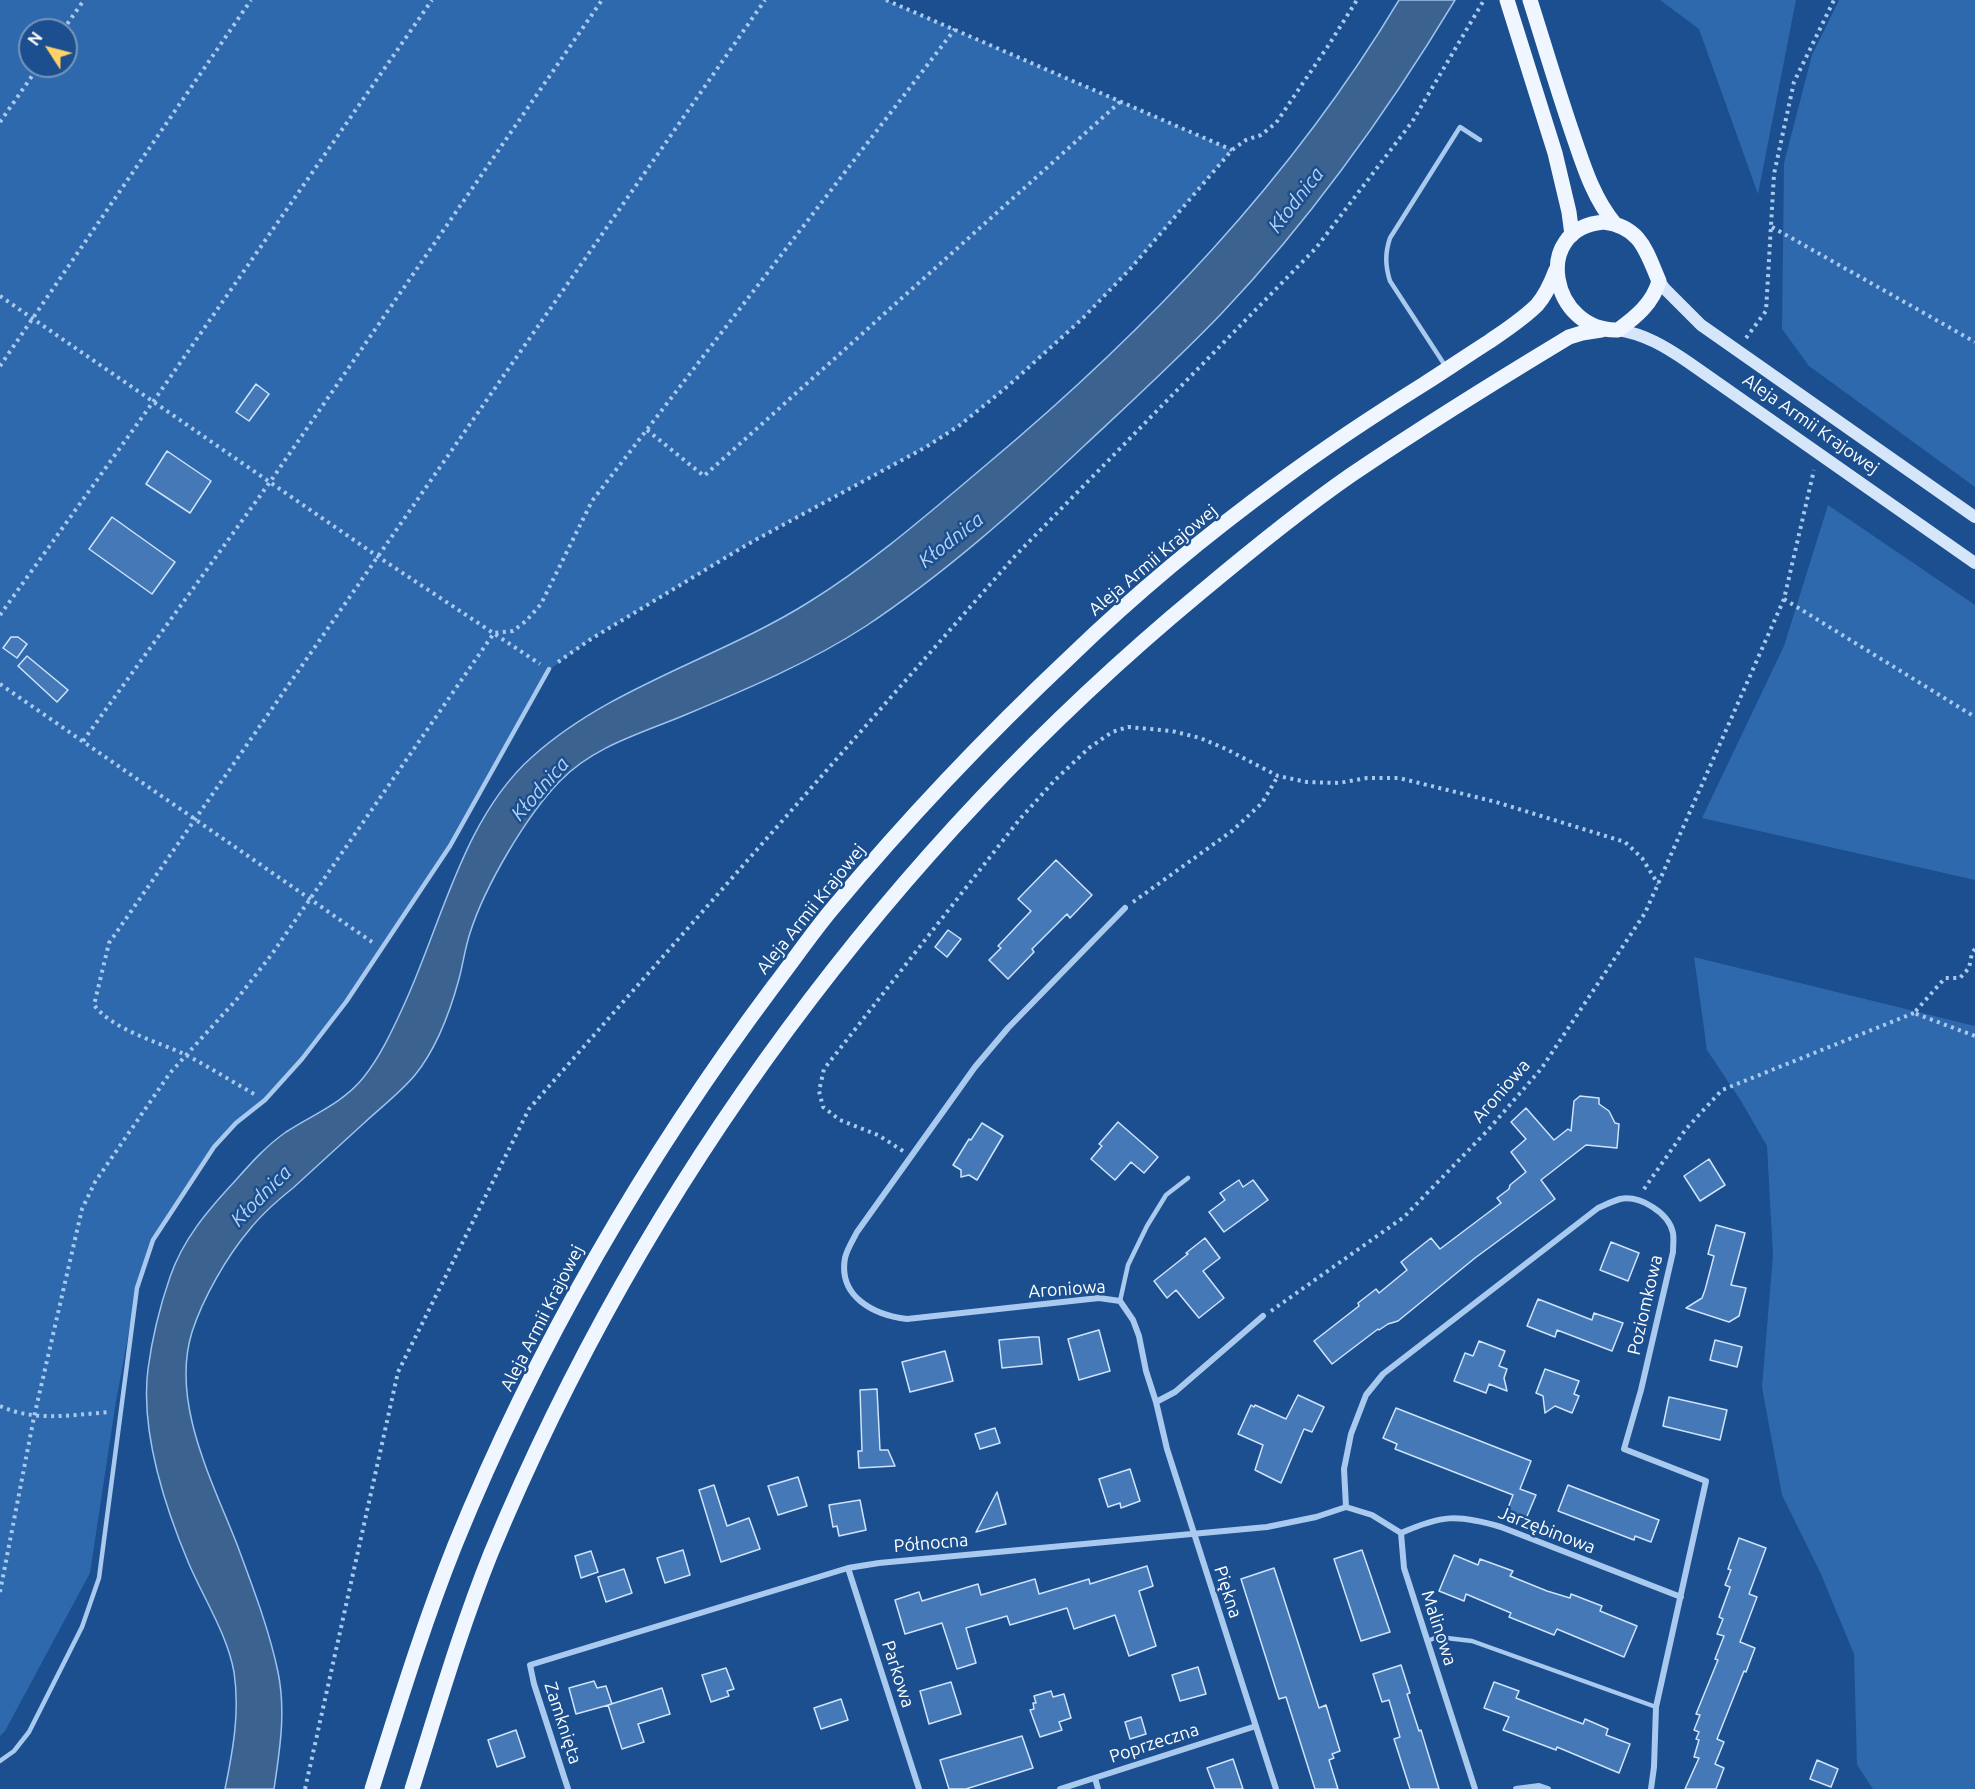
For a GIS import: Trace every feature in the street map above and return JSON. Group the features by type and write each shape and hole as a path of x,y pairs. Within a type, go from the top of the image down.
{"main road":[{"path":"1507,0 1564,188 1572,235"},
{"path":"1530,0 1557,90 1587,172 1600,204 1615,224"},
{"path":"412,1789 451,1663 491,1555 542,1441 586,1352 633,1266 719,1126 772,1048 858,937 907,878 1038,739 1103,677 1228,570 1350,476 1481,392 1569,337 1601,330 1618,330 1645,308 1653,297 1659,281 1640,240 1625,227 1604,222 1586,226 1572,235 1563,248 1556,270 1560,290 1568,305 1580,317 1601,330"},
{"name":"Aleja Armii Krajowej","path":"372,1789 417,1648 456,1544 505,1433 552,1340 602,1245 687,1107 824,920 935,792 1091,637 1205,540 1282,480 1369,418 1519,321 1539,303 1547,292 1556,270"},
{"name":"Aleja Armii Krajowej","path":"1659,281 1686,312 1737,351 1975,517"},
{"name":"Aleja Armii Krajowej","path":"1618,330 1641,335 1660,344 1975,563"}],"street":[{"name":"Aroniowa","path":"1125,908 1008,1028 975,1067 857,1232 845,1256 844,1272 855,1297 872,1310 889,1317 907,1319 1099,1298 1120,1301 1133,1320 1139,1336 1146,1371 1156,1402"},
{"path":"1401,1533 1372,1515 1346,1507 1344,1469 1351,1434 1366,1395 1383,1374 1598,1208 1622,1198 1638,1200"},
{"name":"Poziomkowa","path":"1638,1200 1652,1206 1668,1222 1673,1233 1673,1252 1641,1390 1624,1449 1706,1481 1656,1707 1651,1789"},
{"path":"1156,1402 1175,1392 1263,1316"},
{"name":"Piękna","path":"1156,1402 1167,1449 1193,1533 1276,1789"},
{"name":"Północna","path":"530,1665 848,1568 879,1563 1267,1527 1316,1517 1346,1507"},
{"name":"Jarzębinowa","path":"1401,1533 1430,1520 1455,1518 1476,1520 1501,1527 1681,1597"},
{"name":"Malinowa","path":"1401,1533 1404,1568 1475,1789"},
{"name":"Parkowa","path":"848,1568 919,1789"},
{"name":"Zamknięta","path":"530,1665 568,1789"},
{"name":"Poprzeczna","path":"1060,1789 1256,1726"},
{"path":"1095,1778 1098,1789"},
{"path":"1516,1789 1539,1786 1548,1789"}],"lane":[{"path":"1447,369 1390,280 1386,267 1387,248 1390,238 1460,127 1480,140"},
{"path":"0,1761 14,1751 29,1732 82,1627 99,1578 137,1288 153,1240 214,1147 236,1123 265,1100 317,1040 346,1002 450,846 549,669"},
{"path":"1120,1301 1128,1265 1147,1226 1166,1195 1188,1178"},
{"path":"1427,1641 1438,1637 1472,1641 1656,1707"}],"path":[{"path":"71,18 84,0"},
{"path":"0,366 251,0"},
{"path":"0,615 153,402 432,0"},
{"path":"83,741 270,482 602,0"},
{"path":"265,1100 187,1056 114,1023 102,1015 94,1005 109,944 765,0"},
{"path":"886,0 1232,150"},
{"path":"0,296 377,556 549,669 591,639 748,544 926,447 960,425 1008,386 1082,319 1131,268 1232,150 1246,140 1261,135 1276,123 1357,0"},
{"path":"305,1789 398,1372 529,1109 1015,556 1316,248 1412,122 1484,0"},
{"path":"1737,351 1766,311 1774,174 1794,82 1834,0"},
{"path":"0,1592 34,1417 82,1209 95,1182 170,1073 237,999 311,899 494,633 513,631 541,604 592,501 955,30"},
{"path":"0,122 31,78"},
{"path":"647,430 704,476 1121,101"},
{"path":"1772,226 1975,342"},
{"name":"Aroniowa","path":"1263,1316 1404,1218 1488,1130 1541,1069 1645,913 1784,599 1818,453"},
{"path":"1784,599 1975,717"},
{"path":"0,684 382,949"},
{"path":"910,1156 878,1136 840,1120 823,1107 819,1091 824,1069 1019,820 1055,780 1089,748 1112,732 1128,728 1172,731 1200,738 1278,776 1307,782 1328,783 1366,778 1399,778 1496,802 1625,842 1642,858 1658,884"},
{"path":"1125,908 1232,831 1262,802 1278,776"},
{"path":"1638,1200 1647,1183 1686,1129 1722,1090 1914,1013 1945,978 1960,978 1969,968 1975,949"},
{"path":"1914,1013 1975,1036"},
{"path":"0,1406 34,1417 122,1412"}],"shaded area":[{"path":"0,0 886,0 1232,150 1131,268 1082,319 1008,386 960,425 926,447 748,544 591,639 549,670 450,846 346,1002 302,1059 265,1100 236,1123 214,1147 153,1240 137,1288 116,1401 90,1573 5,1731 0,1736"},
{"path":"1660,0 1796,0 1758,194 1699,29"},
{"path":"1839,0 1975,0 1975,487 1809,366 1782,329 1784,163 1812,55"},
{"path":"1828,505 1975,605 1975,880 1702,818 1784,646"},
{"path":"1694,957 1975,1026 1975,1789 1873,1789 1857,1765 1854,1654 1820,1572 1782,1495 1762,1387 1773,1255 1767,1146 1741,1101 1707,1050"}],"water":[{"name":"Kłodnica","path":"1399,0 1455,0 1403,83 1347,163 1287,240 1222,313 1033,493 951,563 895,606 866,626 800,664 603,749 573,769 560,781 534,813 496,873 470,933 447,1017 423,1064 409,1082 276,1202 250,1229 233,1252 216,1278 192,1332 187,1359 186,1386 197,1442 238,1547 270,1640 278,1672 282,1716 274,1789 225,1789 236,1716 234,1672 221,1630 189,1564 163,1494 151,1443 146,1393 152,1346 163,1299 175,1263 189,1238 215,1203 265,1149 286,1132 346,1095 369,1070 385,1044 417,976 471,842 488,810 508,782 532,757 563,732 596,711 775,622 832,587 922,519 1045,414 1159,306 1263,191 1357,66"}],"building":[{"path":"256,384 269,394 249,421 236,412"},
{"path":"167,451 211,481 190,513 146,484"},
{"path":"112,517 175,562 152,594 89,549"},
{"path":"11,637 18,637 27,644 17,658 3,648"},
{"path":"27,656 68,690 57,702 18,666"},
{"path":"1056,860 1092,895 1070,918 1067,914 1032,949 1034,952 1008,979 989,960 1001,948 998,946 1031,911 1018,899"},
{"path":"948,930 961,939 947,957 935,947"},
{"path":"1580,1096 1599,1098 1599,1104 1609,1111 1615,1123 1619,1124 1617,1148 1586,1145 1541,1180 1555,1199 1475,1258 1398,1321 1378,1329 1332,1364 1314,1341 1359,1306 1358,1303 1376,1289 1379,1293 1407,1270 1401,1262 1431,1238 1440,1249 1501,1203 1497,1198 1526,1172 1511,1152 1526,1139 1511,1122 1526,1108 1554,1140 1568,1129 1571,1131 1574,1101"},
{"path":"1118,1122 1158,1157 1144,1173 1131,1162 1115,1180 1091,1159 1102,1146 1099,1144"},
{"path":"982,1123 1003,1136 977,1180 969,1175 961,1177 961,1170 953,1165"},
{"path":"1709,1159 1725,1185 1700,1201 1684,1176"},
{"path":"1239,1180 1243,1187 1253,1180 1268,1200 1224,1232 1209,1212 1225,1200 1220,1193"},
{"path":"1716,1225 1745,1233 1731,1285 1746,1288 1739,1316 1729,1322 1686,1308 1702,1298 1705,1290 1714,1256 1708,1254"},
{"path":"1205,1238 1220,1258 1203,1271 1224,1298 1199,1318 1176,1290 1167,1298 1154,1281"},
{"path":"1611,1242 1639,1253 1628,1281 1600,1270"},
{"path":"1538,1299 1592,1320 1594,1313 1623,1323 1612,1351 1557,1330 1555,1337 1527,1326"},
{"path":"1099,1330 1110,1371 1079,1380 1068,1339"},
{"path":"1039,1337 1042,1364 1002,1368 999,1340"},
{"path":"1715,1340 1742,1347 1737,1367 1710,1360"},
{"path":"1479,1341 1505,1351 1499,1366 1507,1369 1504,1378 1507,1391 1489,1384 1486,1393 1454,1381 1465,1353 1473,1356"},
{"path":"945,1351 953,1381 910,1392 902,1362"},
{"path":"1545,1369 1579,1381 1574,1394 1579,1396 1572,1413 1555,1406 1545,1413 1543,1396 1536,1393"},
{"path":"877,1389 880,1450 888,1450 895,1466 859,1468 858,1451 862,1451 860,1390"},
{"path":"1298,1395 1324,1407 1312,1432 1304,1429 1281,1483 1255,1470 1263,1445 1238,1434 1251,1405 1286,1419"},
{"path":"1669,1397 1727,1410 1720,1440 1663,1426"},
{"path":"1396,1408 1531,1461 1520,1489 1536,1495 1525,1521 1506,1513 1513,1495 1395,1449 1397,1444 1383,1438"},
{"path":"995,1428 1000,1443 980,1449 975,1434"},
{"path":"1130,1469 1140,1501 1121,1508 1120,1503 1108,1507 1099,1479"},
{"path":"798,1477 807,1506 778,1515 768,1486"},
{"path":"714,1485 727,1526 749,1518 760,1549 721,1562 699,1490"},
{"path":"1568,1485 1659,1520 1651,1542 1635,1536 1634,1540 1558,1511"},
{"path":"997,1492 1006,1524 976,1532"},
{"path":"860,1500 866,1530 839,1536 837,1526 833,1527 829,1505"},
{"path":"1739,1538 1766,1548 1749,1594 1757,1597 1740,1642 1755,1648 1717,1739 1724,1742 1715,1764 1724,1768 1716,1789 1685,1789 1699,1758 1694,1757 1699,1740 1696,1739 1699,1732 1694,1730 1700,1715 1696,1714 1718,1660 1715,1659 1724,1636 1717,1634 1723,1619 1719,1617 1730,1587 1725,1585"},
{"path":"683,1550 690,1575 665,1583 657,1558"},
{"path":"1362,1550 1390,1632 1361,1641 1334,1559"},
{"path":"591,1551 598,1572 581,1578 575,1556"},
{"path":"1454,1555 1478,1565 1480,1559 1513,1571 1510,1576 1547,1591 1570,1598 1571,1594 1602,1606 1600,1611 1637,1626 1624,1657 1557,1629 1554,1635 1509,1617 1511,1613 1466,1594 1464,1601 1439,1591"},
{"path":"1147,1566 1153,1586 1139,1591 1156,1646 1129,1656 1115,1615 1074,1629 1067,1608 1010,1625 1007,1616 966,1628 976,1663 957,1669 942,1623 905,1634 895,1600 919,1592 922,1601 978,1584 981,1595 1035,1579 1039,1594 1089,1579 1090,1584"},
{"path":"1274,1568 1319,1708 1326,1705 1340,1751 1332,1754 1334,1758 1329,1760 1338,1789 1315,1789 1286,1697 1279,1699 1241,1579"},
{"path":"624,1569 632,1593 606,1602 598,1577"},
{"path":"1401,1665 1410,1693 1407,1694 1439,1789 1410,1789 1394,1739 1400,1737 1389,1700 1382,1702 1373,1674"},
{"path":"1198,1667 1206,1694 1180,1701 1172,1675"},
{"path":"726,1668 734,1689 727,1691 729,1696 711,1702 702,1675"},
{"path":"594,1681 597,1688 606,1686 612,1704 576,1714 569,1688"},
{"path":"951,1682 961,1714 929,1724 920,1691"},
{"path":"1494,1682 1519,1691 1516,1698 1583,1724 1585,1719 1608,1729 1606,1735 1630,1744 1619,1773 1557,1747 1556,1750 1503,1730 1509,1717 1484,1708"},
{"path":"662,1688 670,1714 638,1724 644,1742 622,1749 608,1705"},
{"path":"1051,1691 1053,1697 1064,1694 1071,1718 1059,1722 1062,1730 1040,1737 1030,1710 1034,1709 1033,1703 1036,1703 1034,1696"},
{"path":"841,1699 848,1720 821,1729 814,1708"},
{"path":"1141,1717 1146,1734 1130,1739 1125,1722"},
{"path":"516,1730 525,1757 497,1767 488,1740"},
{"path":"1022,1736 1033,1768 966,1789 949,1789 940,1760"},
{"path":"1233,1759 1243,1789 1215,1789 1207,1768"},
{"path":"1817,1760 1838,1769 1831,1787 1810,1779"}]}
